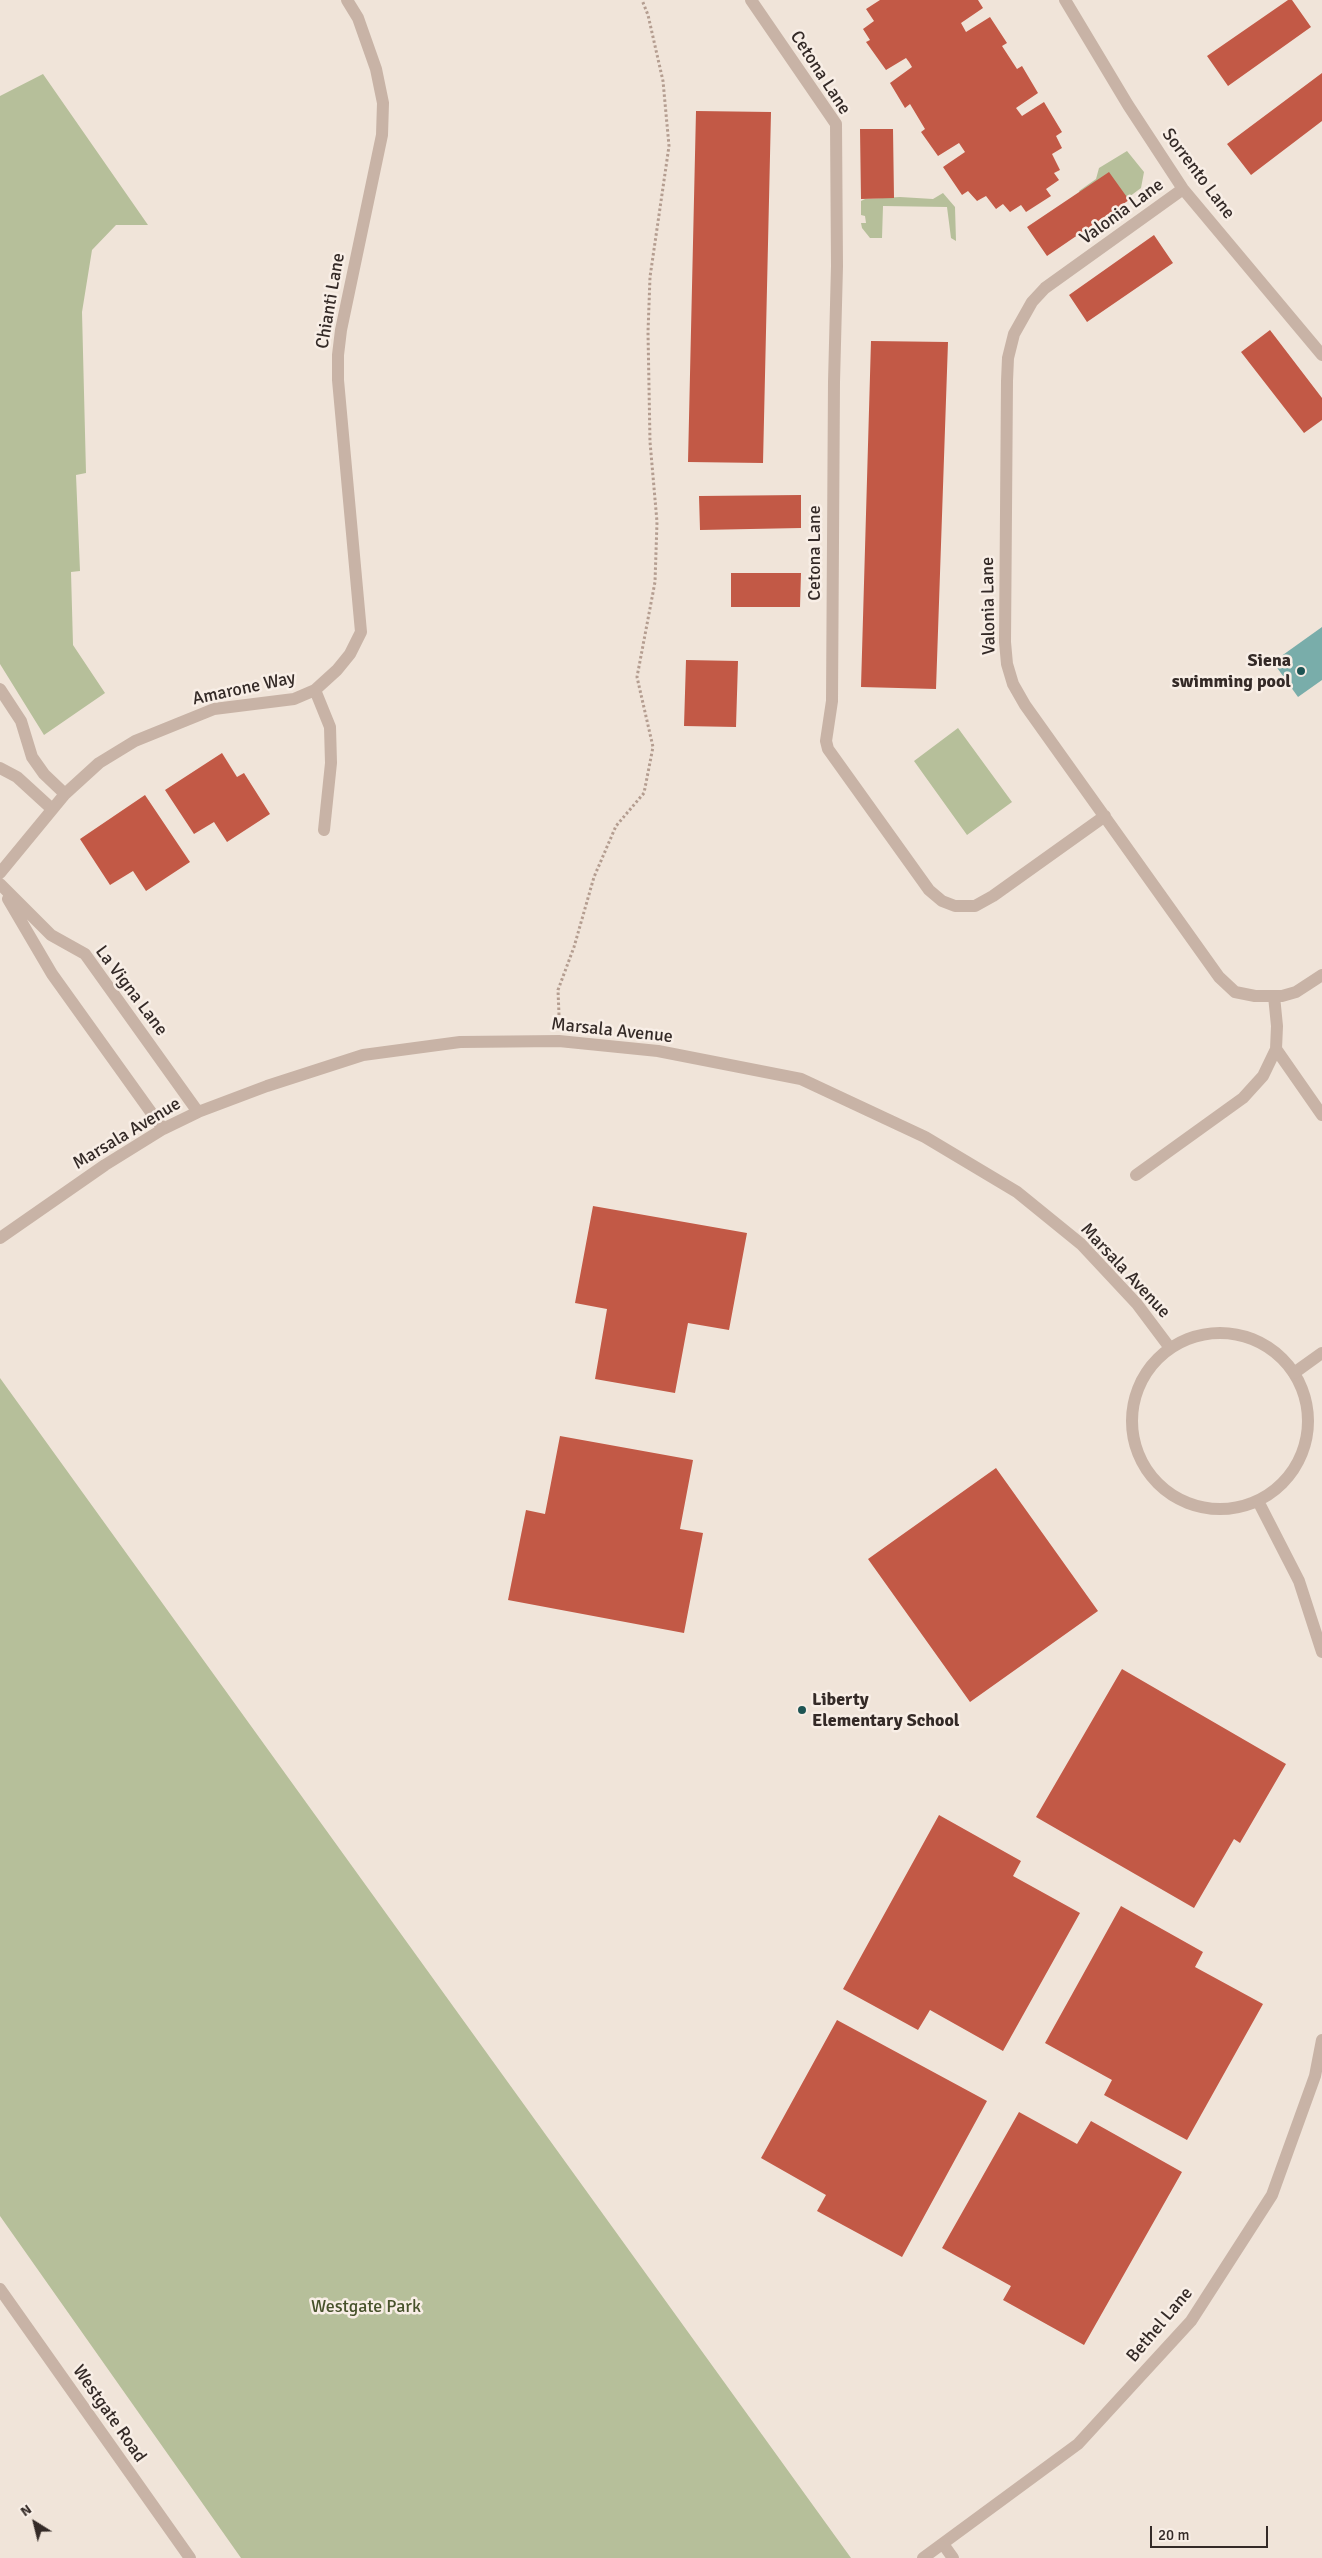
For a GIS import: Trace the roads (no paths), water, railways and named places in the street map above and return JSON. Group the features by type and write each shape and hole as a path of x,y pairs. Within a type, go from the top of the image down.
{"street":[{"name":"Chianti Lane","path":"315,690 337,670 350,654 361,632 338,380 338,355 341,330 382,135 383,103 376,69 358,18 347,0"},
{"name":"Cetona Lane","path":"751,0 836,124 837,266 832,701 826,741 828,749 929,890 942,901 955,906 975,906 993,896 1105,816"},
{"name":"Sorrento Lane","path":"1065,0 1128,105 1183,189 1322,355"},
{"name":"Valonia Lane","path":"1183,189 1045,288 1022,317 1014,334 1008,358 1005,632 1007,664 1013,684 1025,704 1219,977 1236,992 1255,996 1274,996 1296,992 1322,975"},
{"path":"0,689 21,721 32,757 44,774 64,794"},
{"name":"Amarone Way","path":"0,873 64,794 99,763 135,741 214,709 294,699 315,690"},
{"path":"315,690 330,727 330,763 324,830"},
{"path":"0,768 17,777 52,809"},
{"name":"La Vigna Lane","path":"0,885 51,935 85,954 198,1112"},
{"name":"La Vigna Lane","path":"0,885 52,974 163,1129"},
{"path":"1136,1175 1243,1098 1263,1076 1276,1049 1277,1026 1274,996"},
{"name":"Marsala Avenue","path":"0,1238 105,1165 163,1129 198,1112 267,1086 363,1055 460,1042 559,1042 658,1051 801,1079 925,1137 1017,1192 1082,1244 1137,1304 1170,1348"},
{"path":"1276,1049 1322,1115"},
{"path":"1207,1333 1232,1333 1262,1342 1279,1354 1294,1373 1298,1378 1308,1410 1308,1430 1300,1460 1275,1490 1249,1506 1220,1510 1195,1507 1167,1494 1155,1483 1138,1457 1130,1427 1139,1384 1156,1358 1177,1343 1207,1333"},
{"path":"1294,1373 1322,1353"},
{"path":"1258,1501 1298,1581 1322,1652"},
{"name":"Bethel Lane","path":"923,2558 1078,2444 1191,2321 1272,2195 1314,2076 1322,2040"},
{"name":"Westgate Road","path":"0,2289 190,2558"},
{"path":"943,2544 952,2558"}],"water":[{"name":"Siena swimming pool","path":"1322,627 1322,680 1298,697 1273,662"}],"place":[{"name":"Siena swimming pool","path":"1301,671"},
{"name":"Liberty Elementary School","path":"802,1710"}],"park label":[{"name":"Westgate Park","path":"366,2307"}]}
